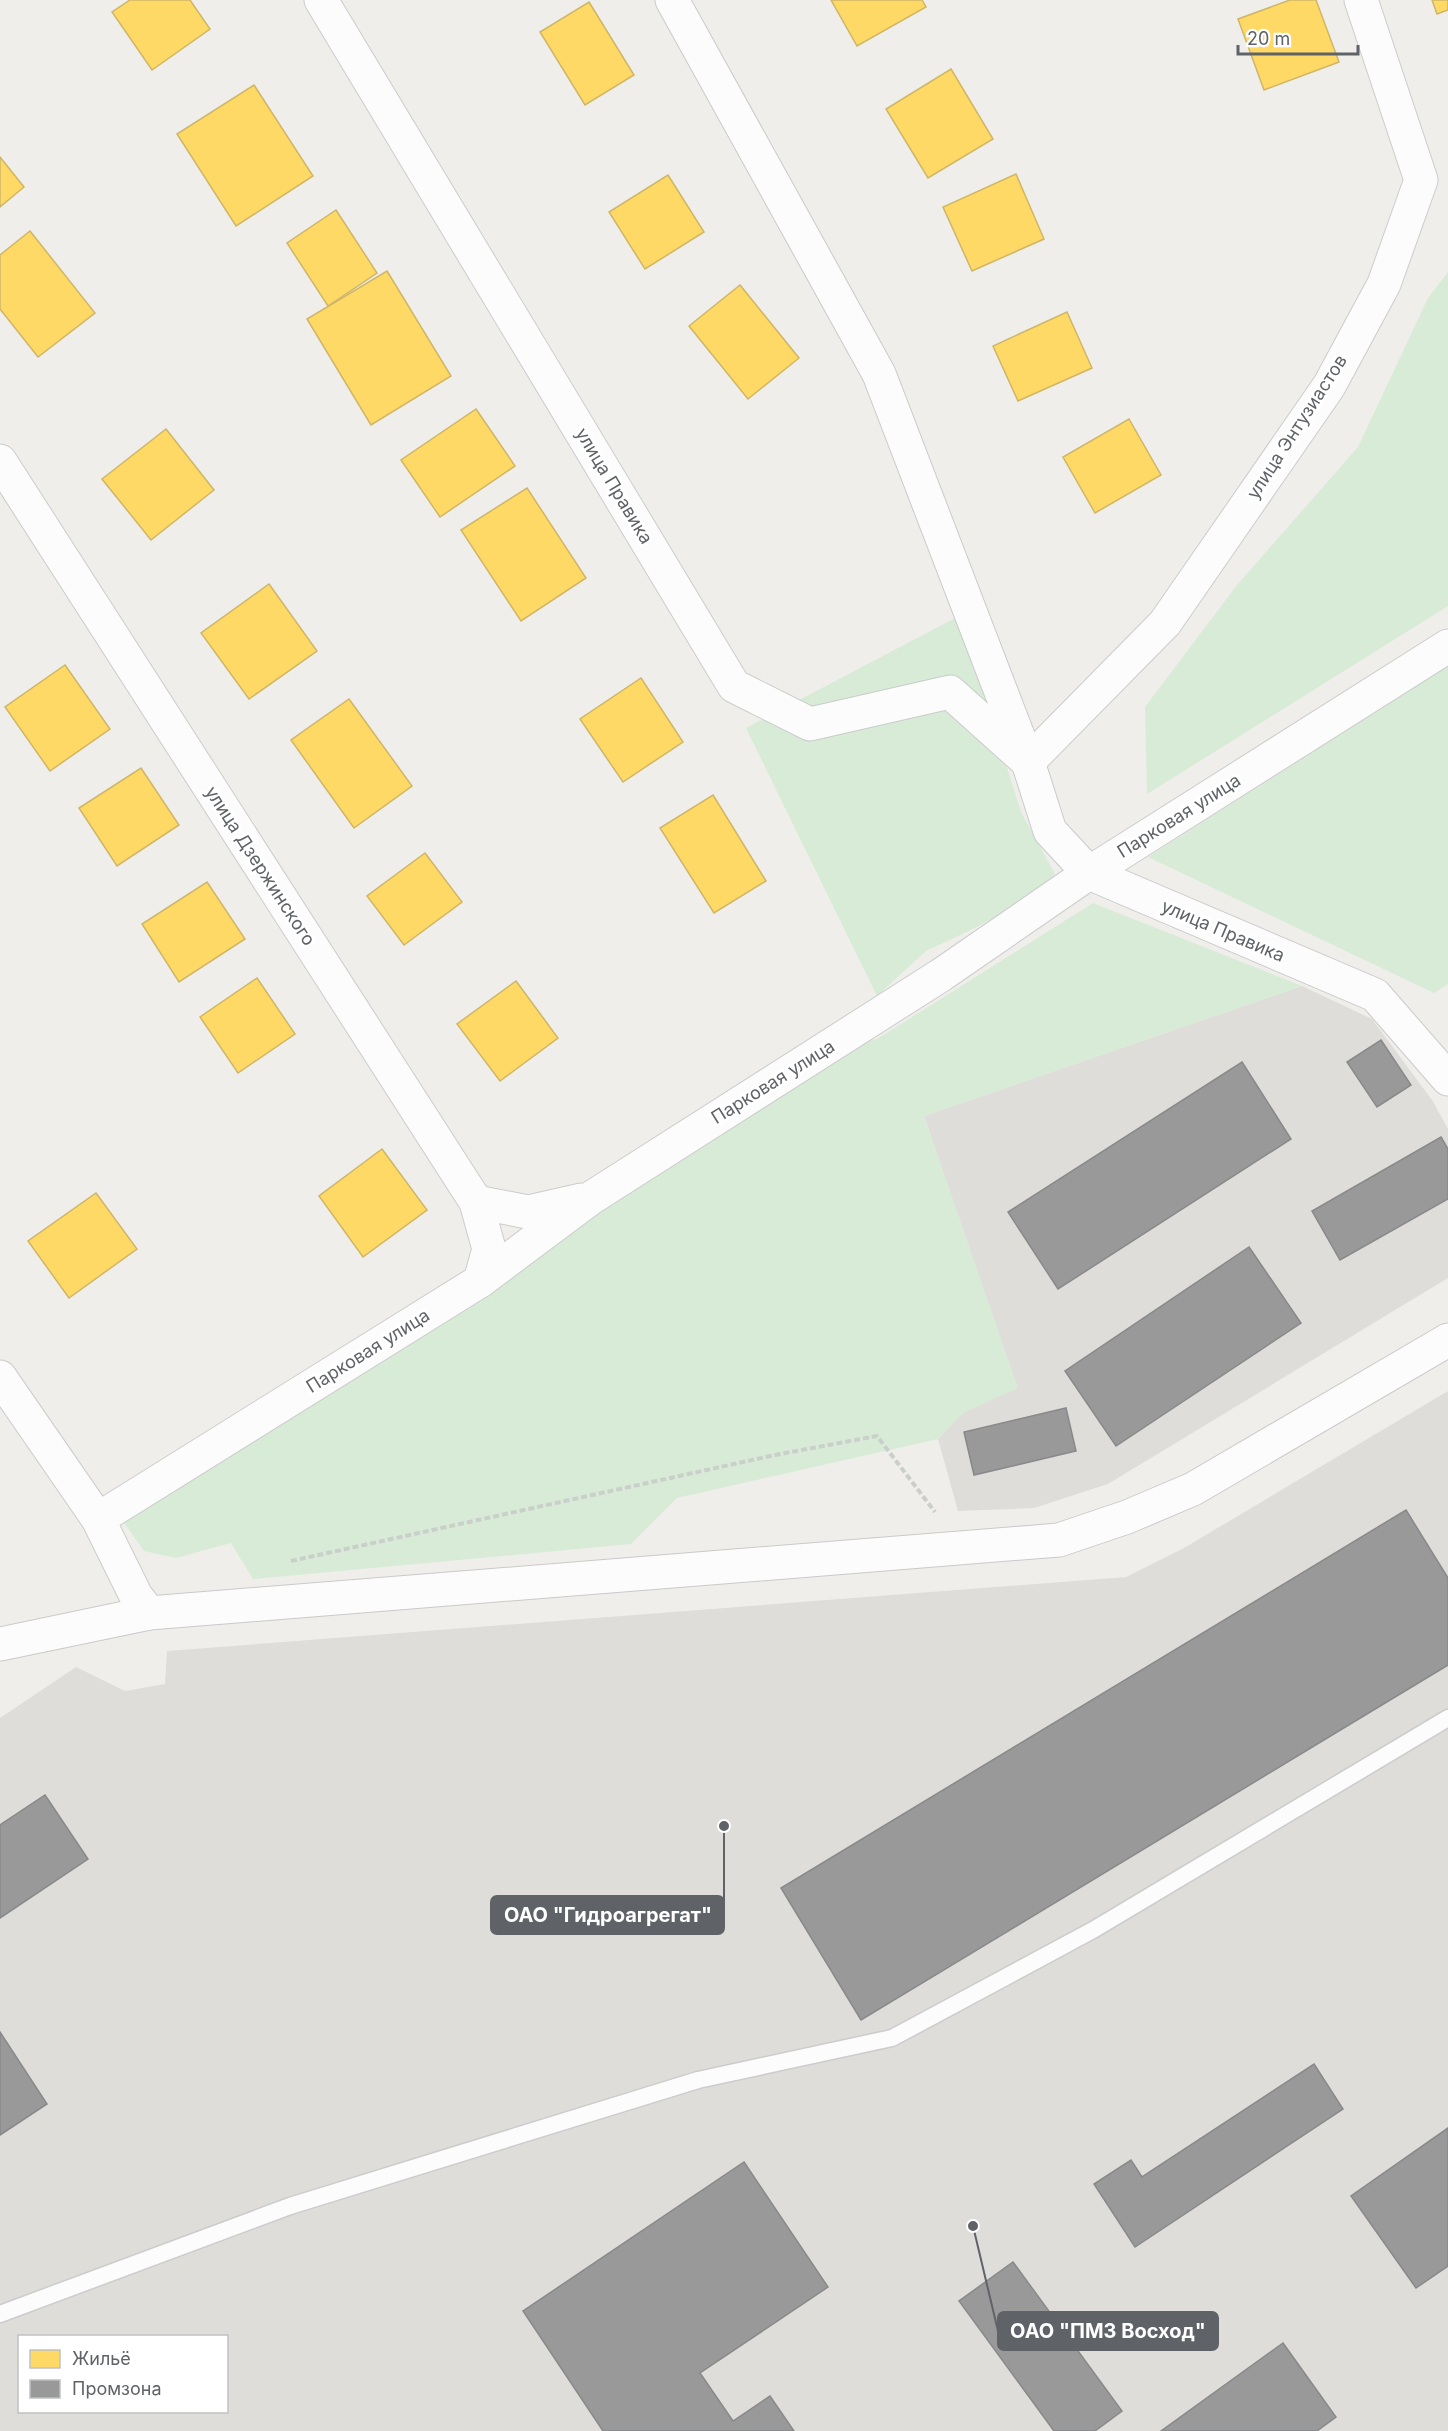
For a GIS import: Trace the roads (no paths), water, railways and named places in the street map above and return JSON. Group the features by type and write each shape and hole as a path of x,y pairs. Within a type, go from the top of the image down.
{"street":[{"name":"улица Правика","path":"321,0 734,686 810,724 950,692 1028,762"},
{"name":"улица Правика","path":"672,0 879,374 1028,762 1050,831 1089,873 1375,995 1448,1079"},
{"name":"улица Энтузиастов","path":"1028,762 1165,623 1329,386 1384,284 1421,180 1360,0"},
{"name":"улица Дзержинского","path":"0,461 476,1202 489,1249 480,1281"},
{"name":"Парковая улица","path":"98,1519 480,1281 591,1198 941,975 1089,873 1448,646"},
{"path":"476,1202 528,1212 591,1198"},
{"path":"0,1644 149,1613 1059,1540 1193,1489 1448,1340"},
{"path":"0,1377 98,1519 136,1596 149,1613"}],"lane":[{"path":"0,2314 313,2199 698,2080 892,2038 1093,1930 1448,1718"}],"place":[{"name":"ОАО \"Гидроагрегат\"","path":"724,1826"},
{"name":"ОАО \"ПМЗ Восход\"","path":"973,2226"}]}
